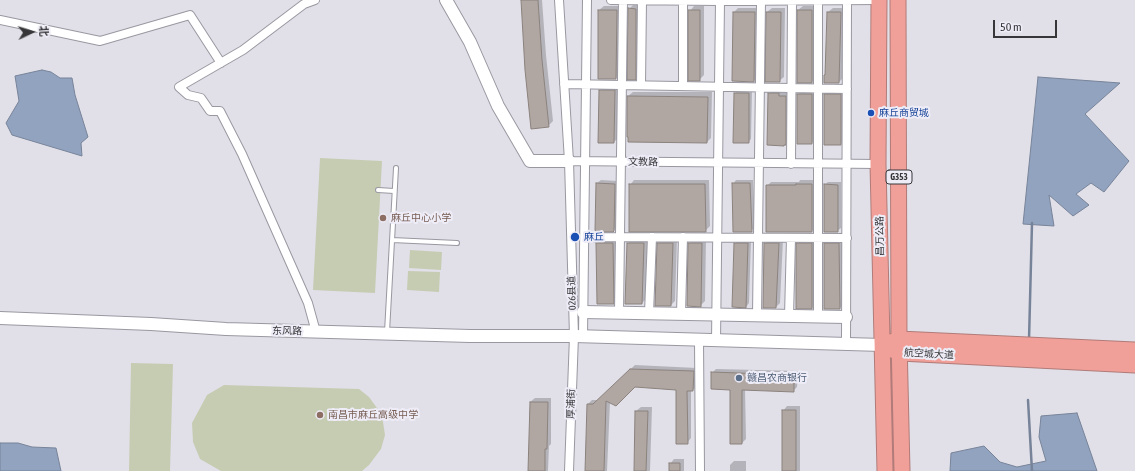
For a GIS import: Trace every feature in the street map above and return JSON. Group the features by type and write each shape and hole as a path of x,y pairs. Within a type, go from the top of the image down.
{"highway":[{"name":"昌万公路","path":"879,0 878,164 884,471"},
{"name":"昌万公路","path":"898,0 899,346 902,471"},
{"name":"航空城大道","path":"882,345 1135,365"},
{"name":"航空城大道","path":"899,346 1135,350"}],"main road":[{"path":"446,0 470,42 498,106 530,161 569,161"},
{"path":"583,312 846,317"},
{"name":"东风路","path":"0,318 316,332 578,337"},
{"path":"578,337 882,345"}],"street":[{"path":"315,0 304,4 243,50 179,87 188,95 201,98 210,111 220,111 242,154 305,296 316,332"},
{"path":"559,0 569,161"},
{"path":"578,337 583,312 587,0"},
{"path":"611,0 879,0"},
{"path":"619,313 623,0"},
{"path":"641,85 642,0"},
{"path":"846,344 847,0"},
{"path":"683,1 683,86"},
{"path":"716,341 720,1"},
{"path":"757,315 761,1"},
{"path":"791,164 792,1"},
{"path":"818,1 818,316"},
{"path":"0,20 100,41 190,15 221,63"},
{"path":"564,84 846,89"},
{"name":"文教路","path":"569,161 878,164"},
{"name":"026县道","path":"569,161 578,337"},
{"path":"584,237 846,238"},
{"path":"649,313 652,237"},
{"path":"681,314 683,237"},
{"path":"789,316 791,238"},
{"name":"厚浦街","path":"568,471 578,337"},
{"path":"699,341 700,471"}],"lane":[{"path":"387,333 396,168"},
{"path":"378,190 394,191"},
{"path":"392,240 457,243"}],"green space":[{"path":"320,158 382,161 375,293 313,290"},
{"path":"410,250 442,252 441,270 409,268"},
{"path":"408,271 440,272 439,292 407,290"},
{"path":"131,363 173,364 170,471 129,471"},
{"path":"224,385 359,389 369,397 377,408 383,422 385,435 381,449 369,465 362,471 221,471 200,459 193,442 192,423 207,395"}],"water":[{"path":"42,70 51,72 60,78 72,78 75,95 88,137 81,143 82,156 12,135 6,123 19,101 15,76"},
{"path":"1038,77 1120,83 1085,114 1129,161 1104,192 1091,183 1076,194 1089,205 1073,216 1049,195 1054,226 1023,224"},
{"path":"1077,413 1097,471 950,471 951,453 984,446 1000,462 1017,467 1046,461 1039,437 1041,416"},
{"path":"0,443 18,443 32,447 56,448 61,471 0,471"}],"building":[{"path":"521,0 538,0 549,127 531,129 525,70"},
{"path":"628,8 636,9 636,80 627,80"},
{"path":"598,10 617,10 616,79 598,79"},
{"path":"688,10 700,10 700,81 688,81"},
{"path":"797,10 812,10 812,83 797,83"},
{"path":"733,12 755,12 754,82 732,81"},
{"path":"766,12 781,12 780,82 765,82"},
{"path":"827,12 841,12 839,83 824,83"},
{"path":"599,90 615,90 614,143 598,143"},
{"path":"734,93 749,93 749,143 733,143"},
{"path":"768,93 779,93 779,96 786,96 786,145 784,146 767,145"},
{"path":"797,94 812,94 812,144 797,144"},
{"path":"824,94 841,94 841,145 824,145"},
{"path":"627,96 708,97 707,143 628,142"},
{"path":"596,183 615,184 613,232 596,232 595,230"},
{"path":"732,183 750,183 752,232 733,232"},
{"path":"629,184 705,184 706,232 629,232"},
{"path":"812,184 812,232 766,232 766,185"},
{"path":"824,184 838,185 838,232 824,232"},
{"path":"596,243 613,243 614,304 597,304"},
{"path":"627,243 644,243 642,304 625,304"},
{"path":"657,243 673,243 671,306 655,306"},
{"path":"688,243 702,243 701,307 687,306"},
{"path":"734,243 748,243 746,308 732,307"},
{"path":"764,243 779,243 776,308 763,308"},
{"path":"796,243 812,243 812,309 796,309"},
{"path":"824,243 839,243 840,309 824,309"},
{"path":"630,369 694,371 693,391 687,391 688,444 676,444 676,390 635,387 616,406 606,401 604,471 585,471 587,404 593,404"},
{"path":"711,372 794,375 794,392 742,390 742,444 730,444 730,390 711,389"},
{"path":"530,402 548,402 545,471 528,471"},
{"path":"782,410 796,410 796,471 782,471"},
{"path":"635,411 648,411 646,471 634,471"},
{"path":"669,463 680,463 680,471 669,471"}],"waterway":[{"path":"1029,340 1032,223"},
{"path":"1028,400 1032,471"}],"place":[{"name":"麻丘商贸城","path":"871,113"},
{"name":"麻丘中心小学","path":"383,218"},
{"name":"麻丘","path":"575,237"},
{"name":"赣昌农商银行","path":"739,378"},
{"name":"南昌市麻丘高级中学","path":"320,415"}]}
